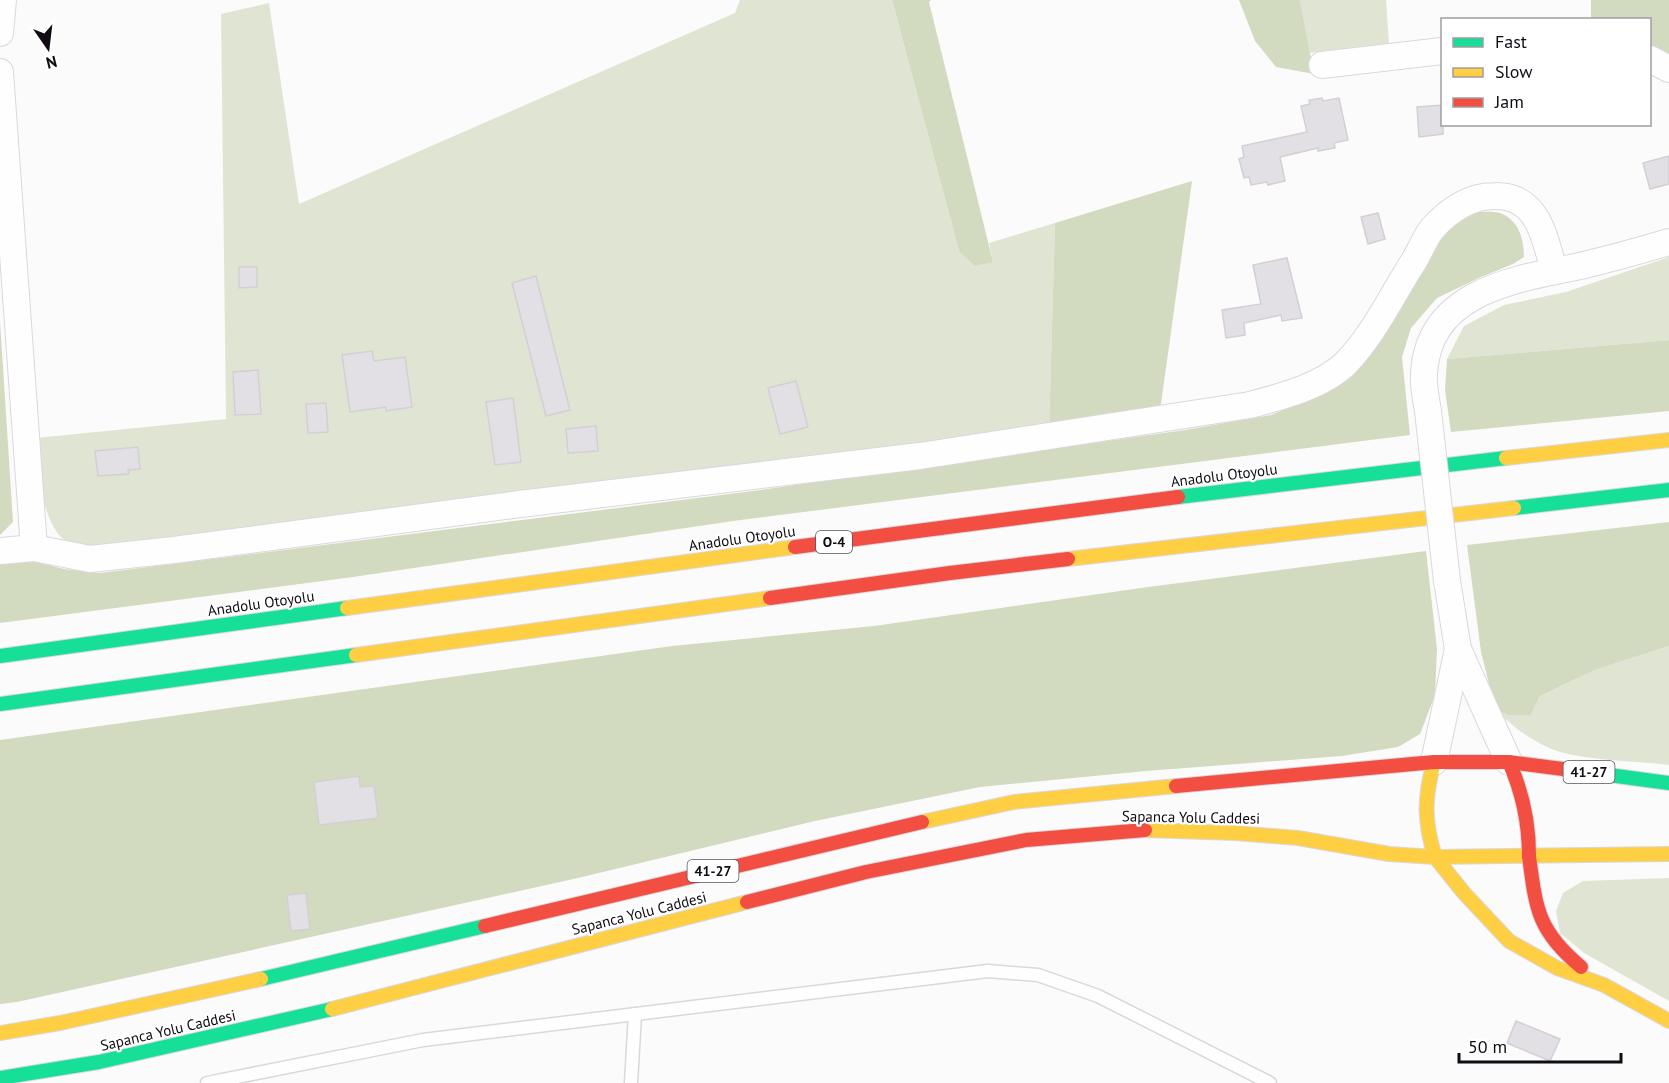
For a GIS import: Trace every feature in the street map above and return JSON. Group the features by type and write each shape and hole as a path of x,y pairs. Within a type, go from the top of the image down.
{"main road":[{"name":"Anadolu Otoyolu","path":"0,656 1242,489 1669,440"},
{"path":"0,704 950,573 1669,490"},
{"path":"1434,762 1425,796 1424,815 1435,857 1464,893 1509,940 1557,968 1604,985"},
{"name":"Sapanca Yolu Caddesi","path":"0,1033 60,1023 258,980 878,832 1014,802 1142,788 1434,762 1509,762"},
{"path":"1509,762 1524,795 1529,819 1529,856 1538,916 1546,934 1564,954 1604,985 1669,1021"},
{"name":"41-27","path":"1509,762 1669,783"},
{"name":"Sapanca Yolu Caddesi","path":"0,1078 99,1062 332,1009 866,872 1026,840 1137,830 1235,833 1298,838 1389,854 1435,857 1529,856"},
{"path":"1529,856 1669,854"}],"street":[{"path":"0,33 3,0"},
{"path":"1322,65 1441,51"},
{"path":"1651,60 1669,69"},
{"path":"0,72 33,548"},
{"path":"0,551 33,548 90,559 174,550 520,504 920,456 1250,405 1283,396 1312,384 1343,365 1367,337 1431,230 1460,205 1482,197 1497,196 1513,199 1525,206 1540,224 1554,271"},
{"path":"1509,762 1458,649 1447,580 1424,386 1425,363 1431,342 1442,323 1467,299 1483,290 1501,283 1602,261 1669,242"},
{"path":"1434,762 1458,649"}],"lane":[{"path":"207,1083 423,1040 988,971 1038,975 1098,996 1270,1083"},
{"path":"631,1083 635,1014"}],"green space":[{"path":"740,0 892,0 959,251 993,262 989,243 1055,223 1049,429 121,547 79,547 66,541 56,531 44,501 36,438 226,419 221,14 269,3 299,204 735,13"},
{"path":"892,0 931,0 929,2 993,262 975,266 959,251"},
{"path":"1239,0 1300,0 1314,74 1276,67 1255,41"},
{"path":"1300,0 1386,0 1389,45 1310,53"},
{"path":"1591,0 1669,0 1669,57 1651,48 1651,18 1591,18"},
{"path":"1192,181 1160,411 1049,429 1055,223"},
{"path":"1475,212 1500,213 1512,220 1521,237 1524,257 1437,298 1411,328 1402,357 1410,435 733,521 353,577 0,623 0,562 32,561 64,569 100,573 753,491 1185,430 1271,415 1322,394 1362,365 1428,255 1448,229"},
{"path":"1669,257 1669,340 1447,359 1464,326 1504,305 1566,292"},
{"path":"0,321 13,522 0,535"},
{"path":"1669,340 1669,411 1451,432 1445,390 1447,359"},
{"path":"1669,522 1669,646 1595,670 1540,696 1531,715 1508,715 1495,708 1481,652 1467,545"},
{"path":"1426,551 1437,649 1435,695 1420,734 1398,747 1342,756 980,787 815,821 578,878 0,1004 0,740 672,646 874,626"},
{"path":"1669,646 1669,765 1593,758 1558,751 1528,736 1495,708 1531,715 1540,696 1595,670"},
{"path":"1669,878 1669,1001 1584,953 1560,933 1556,911 1563,893 1583,881"}],"building":[{"path":"1322,98 1323,101 1339,98 1348,140 1334,143 1335,148 1318,151 1318,148 1280,157 1285,181 1268,185 1267,182 1251,185 1249,177 1244,178 1239,159 1244,157 1242,146 1307,132 1301,106 1310,104 1309,100"},
{"path":"1441,105 1443,134 1419,137 1417,107"},
{"path":"1669,156 1669,184 1650,189 1643,163"},
{"path":"1378,213 1385,239 1368,244 1361,217"},
{"path":"1287,258 1302,318 1282,321 1281,315 1244,323 1245,335 1226,338 1222,310 1261,304 1253,265"},
{"path":"239,267 257,267 257,287 239,288"},
{"path":"536,276 570,410 546,416 512,283"},
{"path":"372,351 374,361 405,357 412,407 386,411 386,407 350,412 342,355"},
{"path":"258,370 261,414 235,415 233,372"},
{"path":"796,381 808,427 780,434 768,388"},
{"path":"513,398 521,462 495,465 486,402"},
{"path":"326,403 328,432 308,433 306,404"},
{"path":"596,426 598,451 568,453 566,429"},
{"path":"138,447 140,469 128,470 129,474 98,476 95,451"},
{"path":"359,776 360,787 374,786 378,818 319,825 314,782"},
{"path":"306,893 310,929 291,931 287,895"},
{"path":"1516,1021 1560,1039 1550,1061 1507,1043"}],"traffic: fast":[{"path":"1178,497 1506,458"},
{"path":"1514,508 1669,490"},
{"path":"0,656 347,608"},
{"path":"0,704 356,655"},
{"path":"1594,773 1669,783"},
{"path":"261,979 485,926"},
{"path":"0,1078 99,1062 332,1009"}],"traffic: slow":[{"path":"1506,458 1669,440"},
{"path":"1068,559 1514,508"},
{"path":"347,608 795,547"},
{"path":"356,655 770,598"},
{"path":"1434,762 1428,787 1427,821 1435,857"},
{"path":"922,822 1014,802 1176,786"},
{"path":"1145,830 1298,838 1389,854 1435,857 1669,854"},
{"path":"1435,857 1464,893 1509,941 1557,968 1604,985 1669,1021"},
{"path":"332,1009 747,902"},
{"path":"0,1033 60,1023 261,979"}],"traffic: jam":[{"path":"795,547 1178,497"},
{"path":"770,598 1068,559"},
{"path":"1176,786 1434,762 1509,762 1594,773"},
{"path":"1509,762 1524,808 1529,856"},
{"path":"485,926 922,822"},
{"path":"747,902 866,872 1026,840 1145,830"},
{"path":"1529,856 1537,905 1547,930 1581,967"}]}
